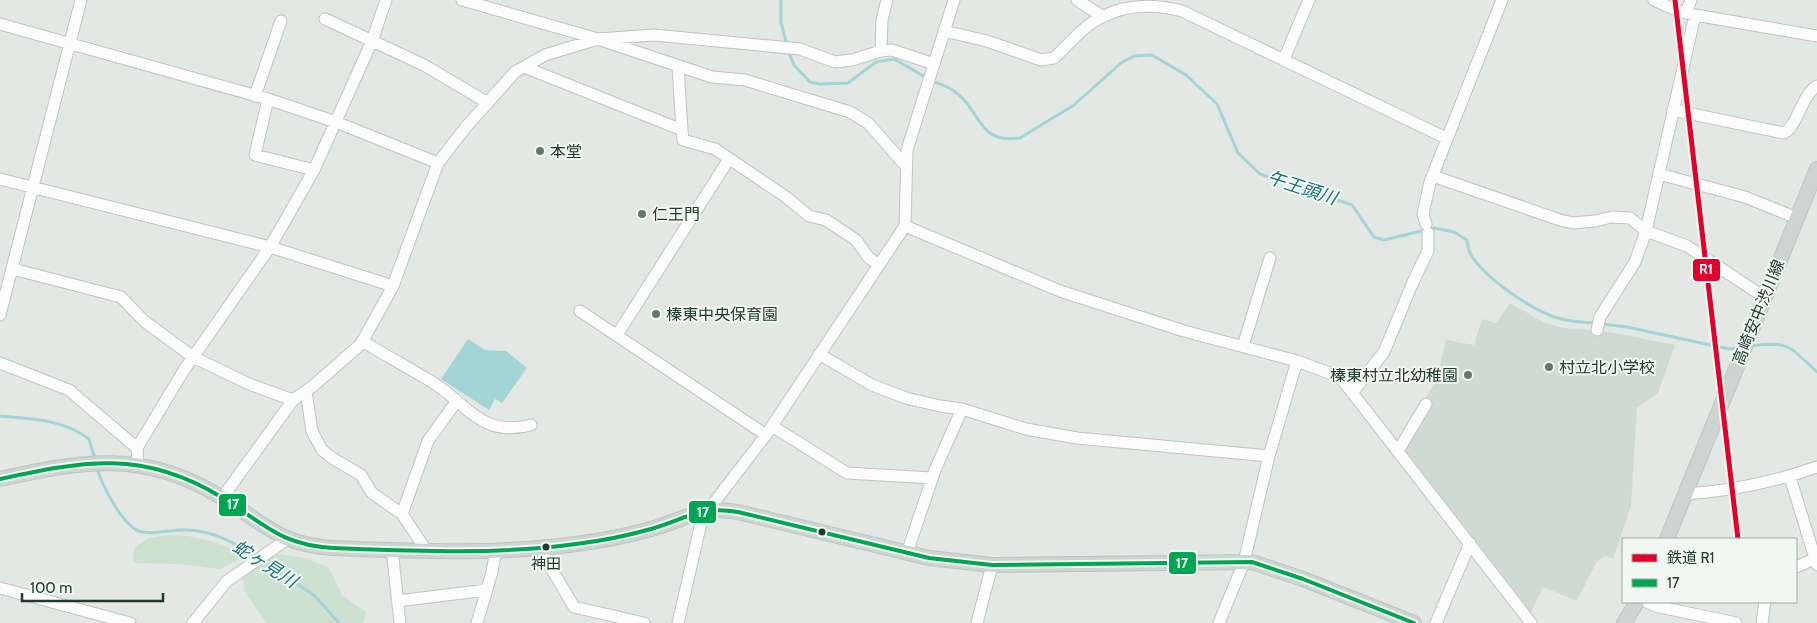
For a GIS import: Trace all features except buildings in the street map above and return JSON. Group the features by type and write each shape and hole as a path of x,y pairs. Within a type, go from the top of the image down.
{"main road":[{"name":"高崎安中渋川線","path":"1667,538 1817,169"},
{"path":"0,479 61,466 115,463 138,464 180,476 222,498 286,540 308,547 496,550 602,541 668,524 709,509 738,512 954,563 992,565 1244,562 1303,578 1395,620 1414,623"},
{"path":"1624,623 1636,603"}],"street":[{"path":"0,315 81,0"},
{"path":"138,464 137,448 193,356 270,248 314,170 372,41 386,0"},
{"path":"462,0 598,39 712,77 745,80 850,112 868,123 906,166"},
{"path":"881,51 882,20 887,0"},
{"path":"678,623 709,509 769,430 905,226 907,150 954,0"},
{"path":"1077,0 1102,16"},
{"path":"1284,59 1309,0"},
{"path":"1352,393 1384,352 1428,251 1424,214 1433,176 1446,138 1502,0"},
{"path":"1654,0 1691,14 1817,36"},
{"path":"1597,330 1600,317 1634,262 1646,230 1673,110 1691,14 1691,0"},
{"path":"944,31 987,41 1041,60 1048,60 1054,58 1102,16 1128,7 1173,4 1182,11 1446,138"},
{"path":"325,19 424,65 488,103"},
{"path":"255,96 281,21"},
{"path":"0,24 268,99 336,122 438,163"},
{"path":"222,498 294,400 362,341 393,286 438,163 448,148 515,72 545,55 598,39 654,35 781,47 836,62 892,50 933,67"},
{"path":"678,66 683,140 715,149 786,197 809,216 826,220 856,240 869,258 879,265"},
{"path":"524,67 682,130"},
{"path":"1673,110 1783,133 1789,129 1809,92 1817,86"},
{"path":"268,99 255,155 314,170"},
{"path":"617,335 729,159"},
{"path":"1659,174 1745,197 1797,218"},
{"path":"1433,176 1573,223 1595,222 1612,217 1630,218 1646,230 1687,246 1764,297"},
{"path":"0,179 270,248 393,286"},
{"path":"905,226 1060,291 1184,331 1297,361 1340,377 1531,623"},
{"path":"1242,346 1270,258"},
{"path":"12,269 121,297 144,321 193,356 249,384 294,400"},
{"path":"580,311 769,430 846,473 932,478"},
{"path":"362,341 434,383 473,416 497,427 513,430 531,424"},
{"path":"819,354 872,385 897,395 940,406 962,408 1026,429 1076,438 1269,456"},
{"path":"1219,623 1244,562 1269,456 1297,361"},
{"path":"0,363 69,390 137,448"},
{"path":"306,391 312,431 322,450 361,475 372,493 402,514 426,550"},
{"path":"402,514 428,441 456,402"},
{"path":"1398,451 1426,404"},
{"path":"907,553 932,478 962,408"},
{"path":"1686,494 1724,492 1790,476 1817,467"},
{"path":"1790,476 1816,562 1797,567"},
{"path":"193,623 227,581 286,540"},
{"path":"1436,623 1470,544"},
{"path":"392,549 400,623"},
{"path":"477,623 496,550"},
{"path":"544,556 574,607 644,623"},
{"path":"977,623 992,565"},
{"path":"0,588 130,623"},
{"path":"397,601 487,590"},
{"path":"1648,603 1736,623"},
{"path":"1762,623 1766,603"}],"shaded area":[{"path":"1510,303 1543,322 1563,328 1604,331 1675,345 1658,393 1637,408 1631,506 1613,559 1606,556 1597,561 1577,601 1543,587 1531,612 1404,449 1423,402 1436,381 1446,340 1474,345 1482,319 1496,323"}],"green space":[{"path":"167,535 188,536 208,540 246,556 220,569 178,564 133,563 134,548 149,538"},
{"path":"281,554 309,559 329,568 342,595 366,612 363,623 267,623 244,591 243,575 268,556"}],"water":[{"path":"468,339 485,350 506,351 527,368 502,403 495,399 489,410 441,379"}],"waterway":[{"name":"午王頭川","path":"781,0 781,22 788,50 794,65 810,82 819,84 848,83 876,62 894,59 927,78"},
{"name":"午王頭川","path":"932,81 946,86 963,99 987,131 995,136 1020,138 1074,105 1121,63 1134,56 1152,55 1186,75 1217,104 1238,153 1260,174 1352,205 1374,237 1384,240 1434,228 1454,232 1467,240 1470,253 1488,274 1525,302 1561,319 1596,323"},
{"name":"午王頭川","path":"1602,324 1627,327 1729,349 1740,348"},
{"name":"午王頭川","path":"1749,346 1773,344 1787,347 1817,372"},
{"name":"蛇ヶ見川","path":"0,416 35,419 68,427 89,439 95,459"},
{"name":"蛇ヶ見川","path":"97,467 114,505 135,529 142,532 182,530 207,533 232,543 256,557"},
{"name":"蛇ヶ見川","path":"261,560 315,596 339,623"}],"rail line":[{"name":"R1","path":"1675,0 1738,538"}],"transit line":[{"name":"17","path":"0,479 59,467 86,464 139,465 165,471 193,482 285,537 314,546 333,548 454,551 516,550 614,538 651,529 693,514 725,510 929,558 992,565 1252,562 1303,579 1414,623"}],"place":[{"name":"本堂","path":"540,151"},
{"name":"仁王門","path":"642,214"},
{"name":"榛東中央保育園","path":"656,314"},
{"name":"村立北小学校","path":"1549,367"},
{"name":"榛東村立北幼稚園","path":"1468,375"},
{"name":"神田","path":"546,547"}]}
